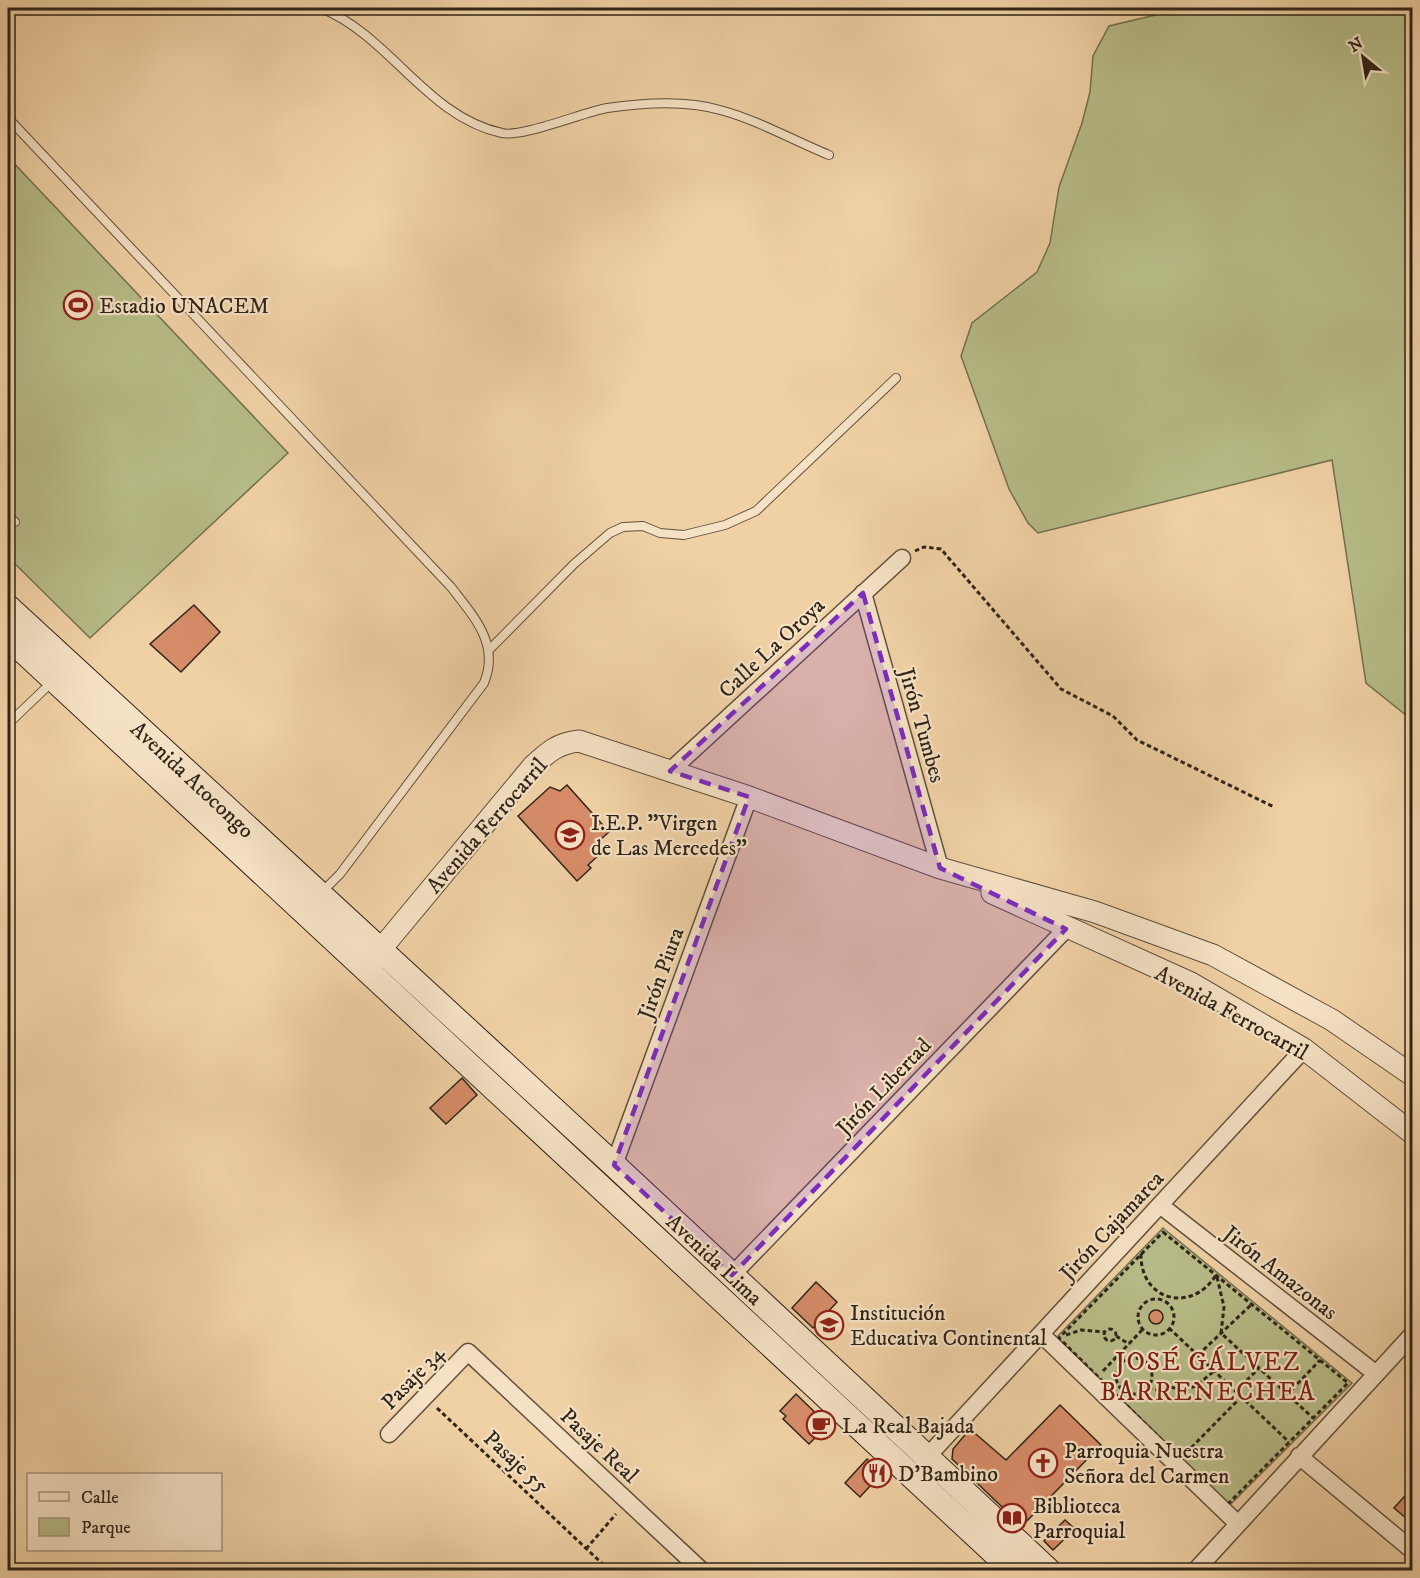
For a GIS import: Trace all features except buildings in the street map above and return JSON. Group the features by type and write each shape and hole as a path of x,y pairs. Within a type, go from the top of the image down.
{"main road":[{"name":"Avenida Atocongo","path":"8,607 15,640 62,672 319,894 372,960"},
{"name":"Avenida Atocongo","path":"62,672 296,905 372,960"},
{"name":"Avenida Lima","path":"372,960 614,1164 1048,1570"},
{"name":"Avenida Lima","path":"372,960 1013,1570"}],"street":[{"name":"Calle La Oroya","path":"670,771 902,558"},
{"name":"Jirón Tumbes","path":"863,593 940,868"},
{"name":"Avenida Ferrocarril","path":"372,960 492,814 553,748 564,743 579,741 749,797 940,868 1095,912 1213,955 1332,1020 1413,1075"},
{"name":"Jirón Piura","path":"614,1164 749,797"},
{"name":"Avenida Ferrocarril","path":"940,868 1066,929 1191,983 1304,1049 1413,1133"},
{"name":"Jirón Libertad","path":"732,1275 1066,929"},
{"name":"Jirón Cajamarca","path":"927,1457 1304,1049"},
{"name":"Jirón Amazonas","path":"1160,1205 1375,1373"},
{"path":"1041,1334 1238,1524"},
{"path":"1196,1570 1375,1373 1413,1335"},
{"name":"Pasaje 34","path":"389,1434 468,1352"},
{"name":"Pasaje Real","path":"468,1352 701,1570"},
{"path":"1299,1456 1413,1550"}],"lane":[{"path":"321,8 333,12 372,40 436,99 471,123 504,134 606,109 658,103 720,109 829,155"},
{"path":"8,118 451,587 485,632 490,669 484,683 340,874 319,894 296,905"},
{"path":"489,650 574,564 610,533 623,527 643,526 660,533 684,535 725,525 756,511 896,378"},
{"path":"8,515 15,522"},
{"path":"8,723 62,672"}],"path":[{"path":"902,558 924,547 941,549 1061,689 1113,716 1137,740 1274,807"},
{"path":"1059,1338 1163,1232 1348,1383 1338,1393"},
{"path":"1141,1254 1141,1263 1147,1280 1159,1292 1174,1298 1196,1295 1211,1284 1216,1275"},
{"path":"1216,1275 1224,1307 1221,1333"},
{"path":"1168,1304 1174,1298"},
{"path":"1154,1300 1168,1304 1174,1315 1169,1328 1158,1335 1143,1329 1138,1319 1142,1306 1154,1300"},
{"path":"1198,1355 1252,1304"},
{"path":"1169,1328 1289,1442"},
{"path":"1059,1338 1081,1330 1105,1332 1110,1329 1129,1344"},
{"path":"1097,1376 1143,1329"},
{"path":"1105,1332 1106,1340 1112,1340 1116,1336"},
{"path":"1221,1333 1313,1418"},
{"path":"1041,1334 1059,1338 1227,1505 1284,1447"},
{"path":"1115,1358 1121,1364"},
{"path":"1148,1388 1152,1375 1146,1363 1134,1358 1121,1364 1117,1377 1123,1389 1136,1394 1148,1388 1166,1392 1170,1399 1176,1397 1177,1392"},
{"path":"1287,1395 1320,1360"},
{"path":"1236,1391 1259,1368"},
{"path":"1166,1392 1170,1388 1177,1392 1196,1386 1214,1371"},
{"name":"Pasaje 55","path":"425,1396 609,1570"},
{"path":"1180,1459 1241,1397"},
{"path":"586,1550 628,1502"}],"highlighted area":[{"path":"863,593 940,868 1066,929 732,1275 614,1165 749,797 670,771"}],"green space":[{"path":"1185,8 1412,8 1412,720 1366,683 1332,460 1038,533 1028,523 1009,489 961,356 972,323 1037,272 1050,243 1059,187 1082,123 1090,92 1093,56 1109,26"},
{"name":"Estadio UNACEM","path":"8,157 288,453 90,638 8,557"},
{"path":"1163,1228 1352,1383 1226,1509 1056,1338"}],"place":[{"name":"Estadio UNACEM","path":"78,305"},
{"name":"I.E.P. \"Virgen de Las Mercedes\"","path":"570,835"},
{"name":"Institución Educativa Continental","path":"829,1325"},
{"name":"La Real Bajada","path":"821,1425"},
{"name":"Parroquia Nuestra Señora del Carmen","path":"1043,1463"},
{"name":"D'Bambino","path":"877,1473"},
{"name":"Biblioteca Parroquial","path":"1012,1518"}],"district":[{"name":"JOSÉ GÁLVEZ BARRENECHEA","path":"1208,1376"}]}
